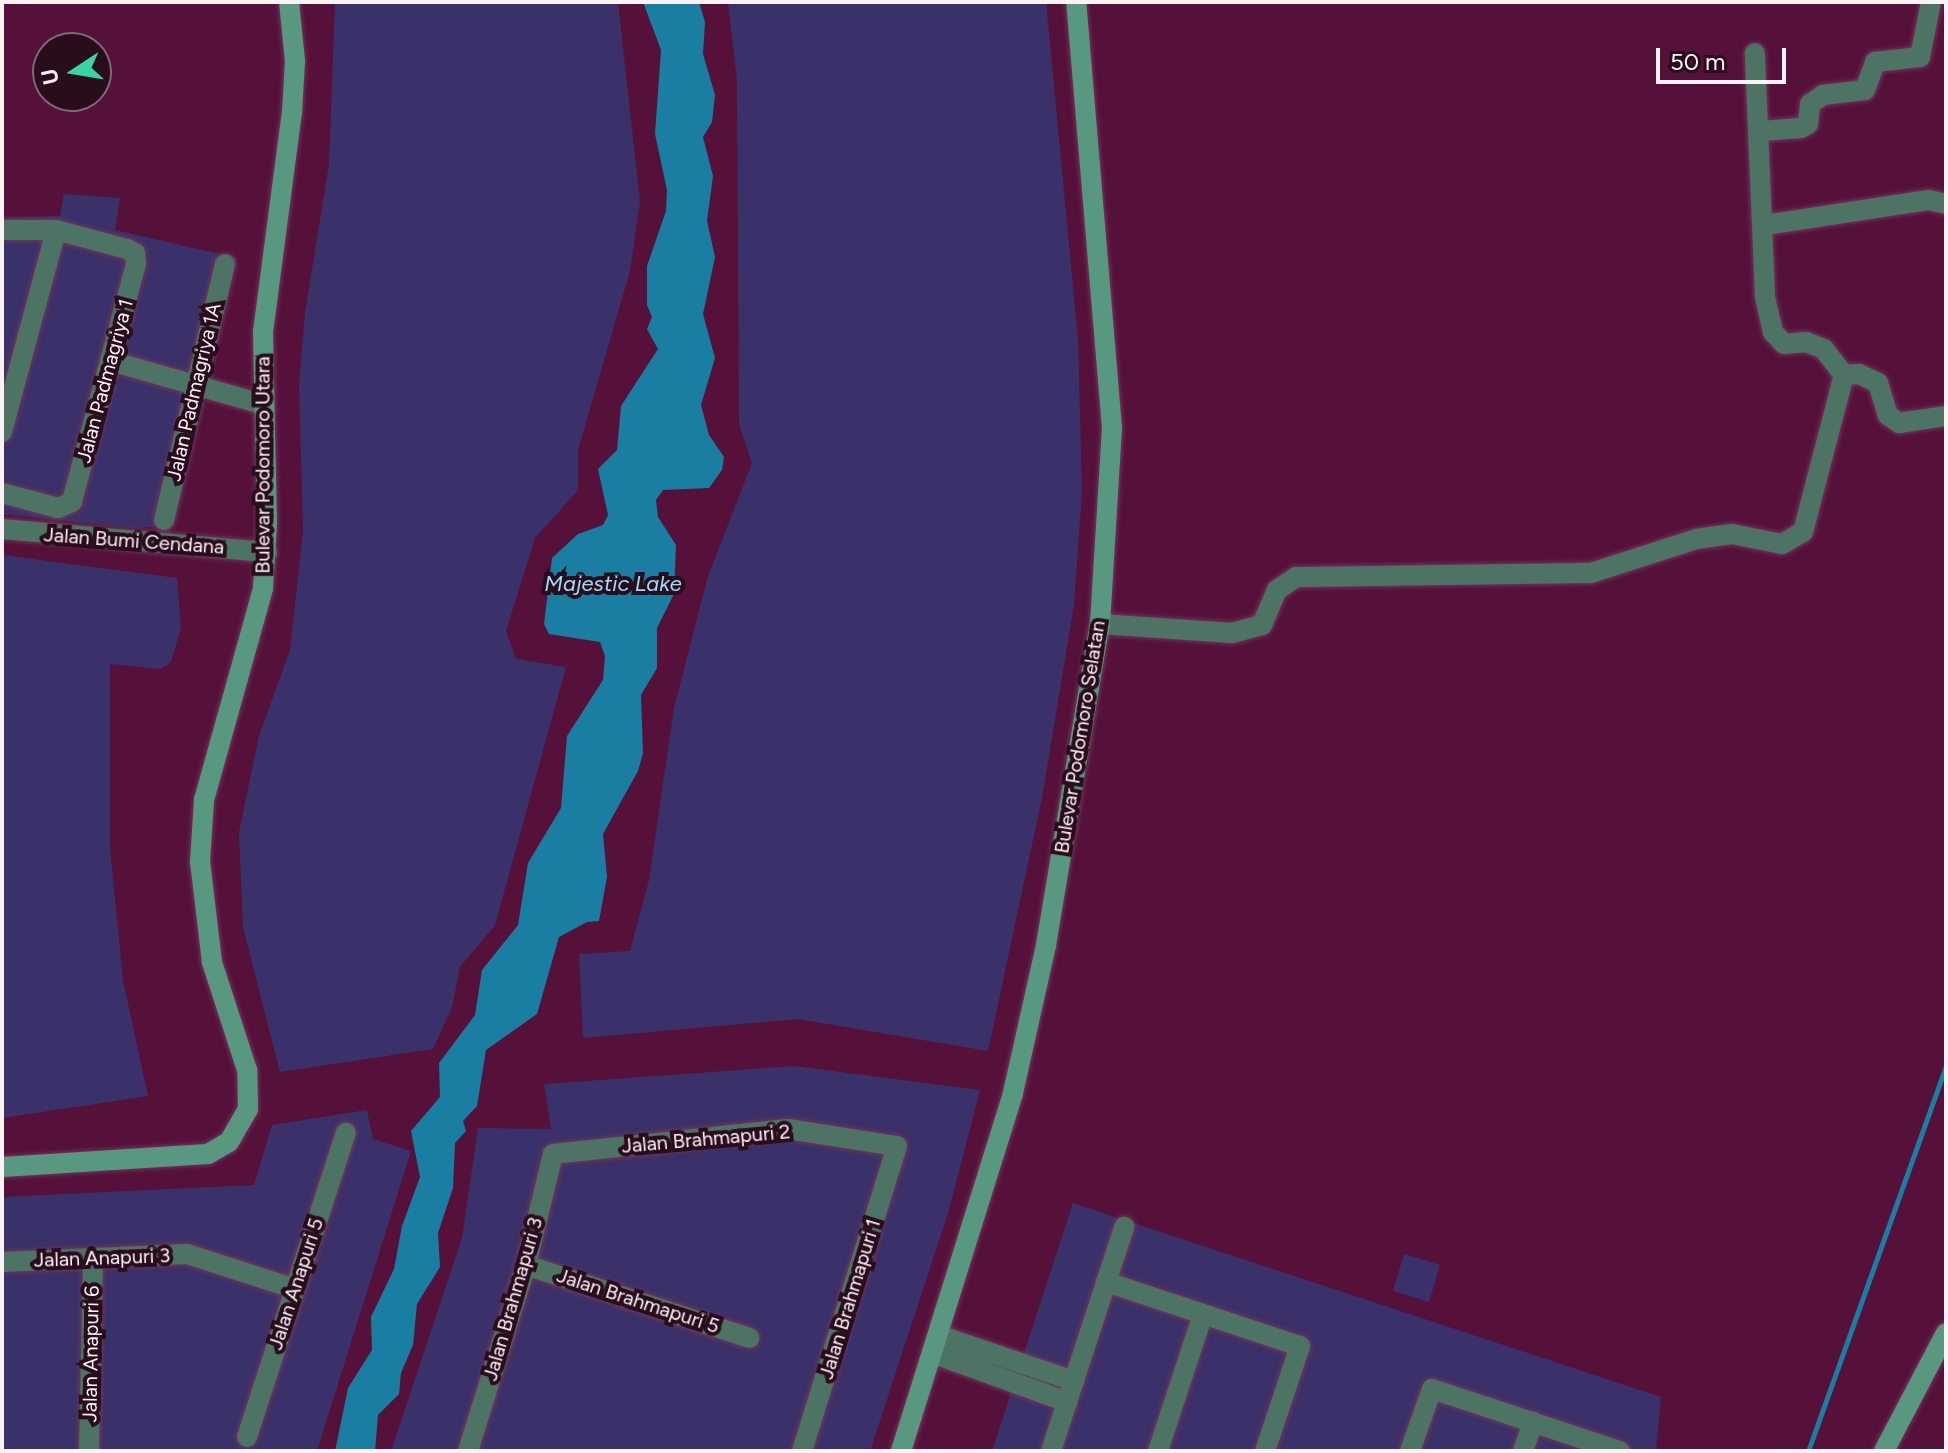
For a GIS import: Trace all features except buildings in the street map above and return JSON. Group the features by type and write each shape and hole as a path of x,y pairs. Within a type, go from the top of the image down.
{"street":[{"name":"Bulevar Podomoro Selatan","path":"901,1451 999,1146 1038,984 1100,624 1107,556 1110,386 1076,2"},
{"path":"1761,131 1801,128 1808,124 1810,104 1823,95 1865,90 1875,62 1920,57 1931,2"},
{"name":"Bulevar Podomoro Utara","path":"2,1167 208,1154 220,1150 242,1125 248,1109 247,1070 212,962 200,862 204,800 258,610 267,552 262,404 267,276 292,113 292,7"},
{"path":"1755,53 1765,225 1765,296 1773,332 1784,344 1806,342 1824,349 1844,375"},
{"path":"1765,225 1929,200 1946,204"},
{"path":"2,230 56,230 2,432"},
{"name":"Jalan Padmagriya 1","path":"2,493 66,507 72,502 111,361 135,253 56,230"},
{"name":"Jalan Padmagriya 1A","path":"164,520 225,264"},
{"path":"111,361 262,404"},
{"path":"1844,375 1859,374 1878,383 1893,421 1946,416"},
{"path":"1100,624 1232,633 1262,625 1277,590 1296,577 1591,573 1696,539 1732,534 1782,544 1803,532 1812,514 1844,375"},
{"name":"Jalan Bumi Cendana","path":"2,529 267,552"},
{"name":"Jalan Brahmapuri 2","path":"559,1151 788,1129 897,1148"},
{"name":"Jalan Anapuri 5","path":"247,1437 346,1133"},
{"name":"Jalan Brahmapuri 1","path":"802,1451 897,1148"},
{"name":"Jalan Brahmapuri 3","path":"468,1451 526,1265 548,1159 559,1151"},
{"path":"1051,1451 1124,1227"},
{"name":"Jalan Anapuri 3","path":"2,1262 187,1254 293,1288"},
{"name":"Jalan Anapuri 6","path":"89,1451 93,1257"},
{"name":"Jalan Brahmapuri 5","path":"526,1265 749,1338"},
{"path":"1106,1282 1300,1346 1265,1451"},
{"path":"1158,1451 1203,1314"},
{"path":"1884,1451 1946,1333"},
{"path":"935,1344 1074,1381"},
{"path":"935,1344 1067,1402"},
{"path":"1410,1451 1432,1389 1620,1451"},
{"path":"1523,1451 1533,1422"}],"shaded area":[{"path":"335,2 618,2 640,202 630,271 578,450 578,490 535,538 506,631 516,659 566,667 495,925 460,967 452,1007 433,1049 280,1072 243,927 239,832 259,736 290,650 303,532 299,384 305,313 329,164"},
{"path":"728,2 1046,2 1078,339 1082,492 1074,605 1042,798 988,1051 798,1019 583,1038 579,954 630,951 649,880 674,708 708,576 752,463 739,424 737,81"},
{"path":"64,194 120,198 115,230 237,258 174,526 131,528 2,514 2,218 60,216"},
{"path":"2,555 177,578 181,628 171,662 161,669 110,664 110,848 123,980 148,1096 2,1118"},
{"path":"794,1066 980,1090 949,1210 870,1451 391,1451 462,1238 478,1128 551,1129 544,1084"},
{"path":"367,1110 373,1139 411,1151 317,1451 2,1451 2,1197 254,1185 272,1125"},
{"path":"1073,1203 1661,1397 1656,1451 992,1451"},
{"path":"1404,1254 1440,1265 1429,1302 1393,1291"}],"water":[{"name":"Majestic Lake","path":"643,2 699,2 705,22 703,54 715,95 712,122 703,137 713,176 707,221 715,257 703,314 715,358 701,405 709,435 724,457 722,470 709,488 663,490 656,500 658,517 676,545 674,594 657,628 657,668 641,695 643,753 638,771 603,834 607,877 599,921 587,922 559,937 537,1014 486,1050 477,1106 463,1121 466,1131 455,1143 453,1188 438,1233 440,1267 417,1304 413,1345 401,1373 399,1394 378,1415 375,1451 335,1451 348,1388 372,1350 371,1317 394,1269 402,1226 420,1177 411,1131 440,1097 439,1063 475,1015 482,970 518,925 528,863 561,808 567,736 603,680 605,656 600,642 549,634 544,624 552,558 578,534 603,525 608,515 598,469 617,450 621,406 658,349 647,329 652,317 647,305 647,266 666,211 667,190 655,134 661,50"}],"waterway":[{"path":"1808,1451 1946,1065"}]}
